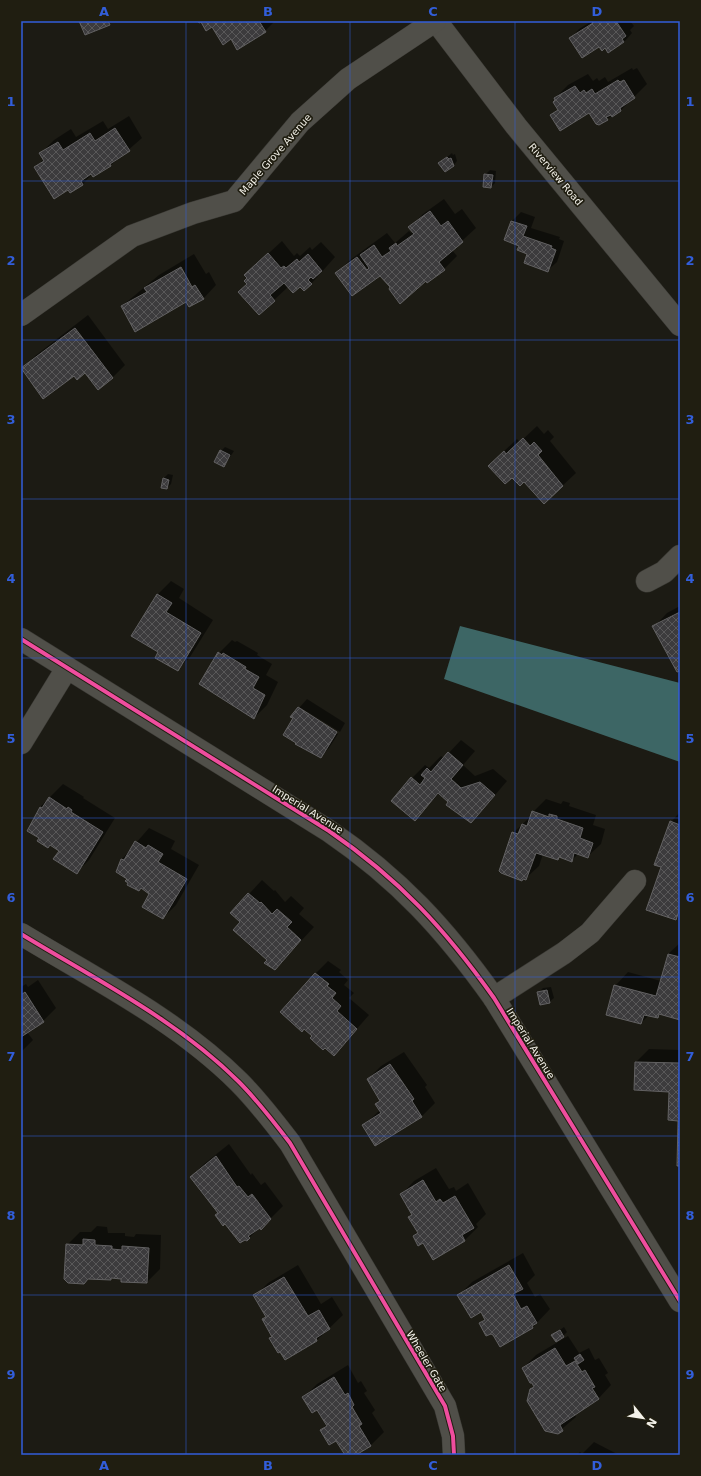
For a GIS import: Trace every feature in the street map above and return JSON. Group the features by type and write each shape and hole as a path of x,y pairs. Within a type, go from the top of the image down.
{"street":[{"name":"Maple Grove Avenue","path":"21,315 132,236 193,213 234,202 300,122 348,79 436,21"},
{"name":"Riverview Road","path":"436,21 516,126 680,325"},
{"path":"647,581 664,572 680,556"},
{"name":"Imperial Avenue","path":"21,639 294,809 366,857 411,897 441,928 466,958 494,998 680,1301"},
{"path":"21,743 67,668"},
{"path":"494,998 564,953 590,933 635,881"},
{"name":"Wheeler Gate","path":"21,934 179,1032 234,1077 266,1113 290,1143 445,1406 453,1436 454,1455"}],"water":[{"path":"460,626 680,683 680,762 444,679"}],"building":[{"path":"79,21 108,21 110,25 85,35"},
{"path":"198,21 259,21 266,32 237,50 231,39 223,45 212,27 206,31 201,22 199,23"},
{"path":"591,21 616,21 626,36 622,39 624,42 608,53 605,48 602,51 599,47 582,58 569,38 593,23"},
{"path":"618,80 620,82 624,80 635,98 620,108 621,111 612,117 611,115 606,117 608,120 599,125 596,124 589,113 560,131 550,115 558,110 553,102 555,100 554,98 575,86 580,93 584,90 586,93 592,89 595,94"},
{"path":"115,128 130,151 110,164 111,166 93,177 91,174 81,181 83,185 70,193 68,190 54,199 34,167 44,161 39,153 58,142 63,150 90,133 95,141"},
{"path":"447,157 449,159 451,158 454,166 445,172 438,163"},
{"path":"484,174 493,175 491,188 483,187"},
{"path":"430,211 441,226 448,221 463,242 439,262 445,270 427,283 426,281 400,304 389,289 390,287 380,276 352,296 335,273 357,257 367,270 369,268 360,255 374,245 382,257 391,251 389,248 396,243 397,246 414,234 408,227"},
{"path":"511,221 527,226 523,236 552,246 551,248 556,250 548,272 524,263 527,254 517,250 519,246 504,240"},
{"path":"268,253 281,268 284,266 286,268 297,259 299,262 308,254 322,271 313,279 311,277 308,280 312,284 304,291 300,287 293,293 284,283 270,295 275,301 259,315 238,292 247,284 244,281 247,278 244,275"},
{"path":"181,267 192,287 195,285 204,299 189,307 186,302 135,332 121,306 147,292 144,288"},
{"path":"75,328 113,378 98,390 85,373 77,380 74,376 43,399 21,368"},
{"path":"523,438 530,446 534,442 542,451 538,455 563,486 544,504 524,482 520,486 512,478 505,484 488,466 504,451 506,454"},
{"path":"220,450 230,455 224,467 214,462"},
{"path":"163,478 169,480 167,489 161,488"},
{"path":"157,594 172,603 166,612 201,633 178,671 155,658 158,652 131,636"},
{"path":"680,612 680,671 677,672 652,626"},
{"path":"218,652 222,655 223,653 246,667 245,669 259,677 253,688 265,695 254,719 199,684"},
{"path":"298,707 337,732 321,758 295,744 296,743 283,735 293,718 290,717"},
{"path":"448,752 463,765 451,779 461,788 480,782 495,795 471,823 446,805 448,802 438,793 415,821 391,801 411,777 420,785 425,778 421,775 427,768 431,772"},
{"path":"49,797 67,809 68,807 72,810 71,812 103,832 77,874 53,859 59,851 50,845 48,848 37,841 39,838 27,831 40,807 42,808"},
{"path":"532,811 549,817 549,814 557,816 557,819 583,828 580,838 593,843 588,858 574,853 572,862 559,857 558,860 536,853 526,880 523,879 522,881 501,873 499,871 512,832 518,834 522,824 527,826"},
{"path":"670,821 680,825 680,908 676,920 646,910 661,867 654,865"},
{"path":"135,841 146,848 148,845 163,854 158,862 187,879 163,919 142,907 149,894 141,888 139,891 127,885 128,883 125,881 127,879 116,872 121,859 124,860"},
{"path":"248,893 260,903 261,902 272,914 277,909 292,922 287,927 301,940 275,970 264,963 267,960 233,930 240,922 230,913"},
{"path":"668,954 680,957 680,1020 659,1014 658,1018 644,1015 641,1024 606,1015 614,985 656,996"},
{"path":"315,973 329,984 327,986 336,993 332,998 341,1006 337,1011 357,1029 334,1056 325,1048 323,1050 310,1038 312,1036 304,1029 302,1032 280,1012"},
{"path":"547,990 550,1003 540,1005 537,992"},
{"path":"25,992 44,1022 21,1037 21,995"},
{"path":"635,1062 680,1063 678,1106 680,1106 680,1166 677,1166 678,1121 668,1120 669,1092 634,1090"},
{"path":"390,1064 414,1099 412,1101 422,1117 375,1146 362,1125 381,1113 375,1104 380,1101 367,1079"},
{"path":"216,1156 237,1187 239,1186 248,1197 252,1194 271,1219 261,1230 260,1228 248,1236 250,1238 247,1241 245,1240 240,1243 225,1224 223,1226 215,1215 218,1213 190,1177"},
{"path":"423,1180 436,1202 440,1199 443,1203 455,1196 474,1228 462,1235 465,1241 433,1260 423,1243 418,1246 413,1236 418,1233 408,1217 412,1215 400,1194"},
{"path":"83,1239 95,1240 95,1245 112,1246 112,1249 122,1250 122,1246 149,1248 147,1283 121,1282 121,1279 111,1278 111,1280 88,1279 84,1284 68,1283 64,1279 66,1244 83,1245"},
{"path":"509,1265 523,1289 513,1294 521,1309 527,1306 537,1323 532,1326 533,1328 500,1347 493,1335 491,1334 486,1336 479,1323 485,1320 481,1312 471,1318 457,1295"},
{"path":"284,1277 308,1316 319,1310 330,1329 316,1338 317,1341 285,1360 280,1352 278,1353 269,1338 272,1337 262,1319 266,1317 253,1295"},
{"path":"560,1330 564,1337 556,1342 551,1335"},
{"path":"555,1348 566,1366 575,1361 582,1372 585,1370 595,1387 592,1388 599,1399 560,1425 563,1431 558,1434 545,1431 527,1401 530,1389 534,1387 532,1383 530,1383 522,1368"},
{"path":"580,1354 584,1360 578,1364 574,1358"},
{"path":"334,1377 345,1395 348,1393 354,1405 352,1407 362,1424 359,1426 371,1446 356,1455 345,1455 336,1441 329,1445 320,1430 327,1426 317,1410 312,1413 302,1397"}],"cycle path":[{"path":"21,639 329,831 354,849 399,887 439,927 494,998 680,1301"},
{"path":"21,934 106,984 189,1039 239,1082 266,1112 290,1143 445,1406 453,1436 454,1455"}]}
